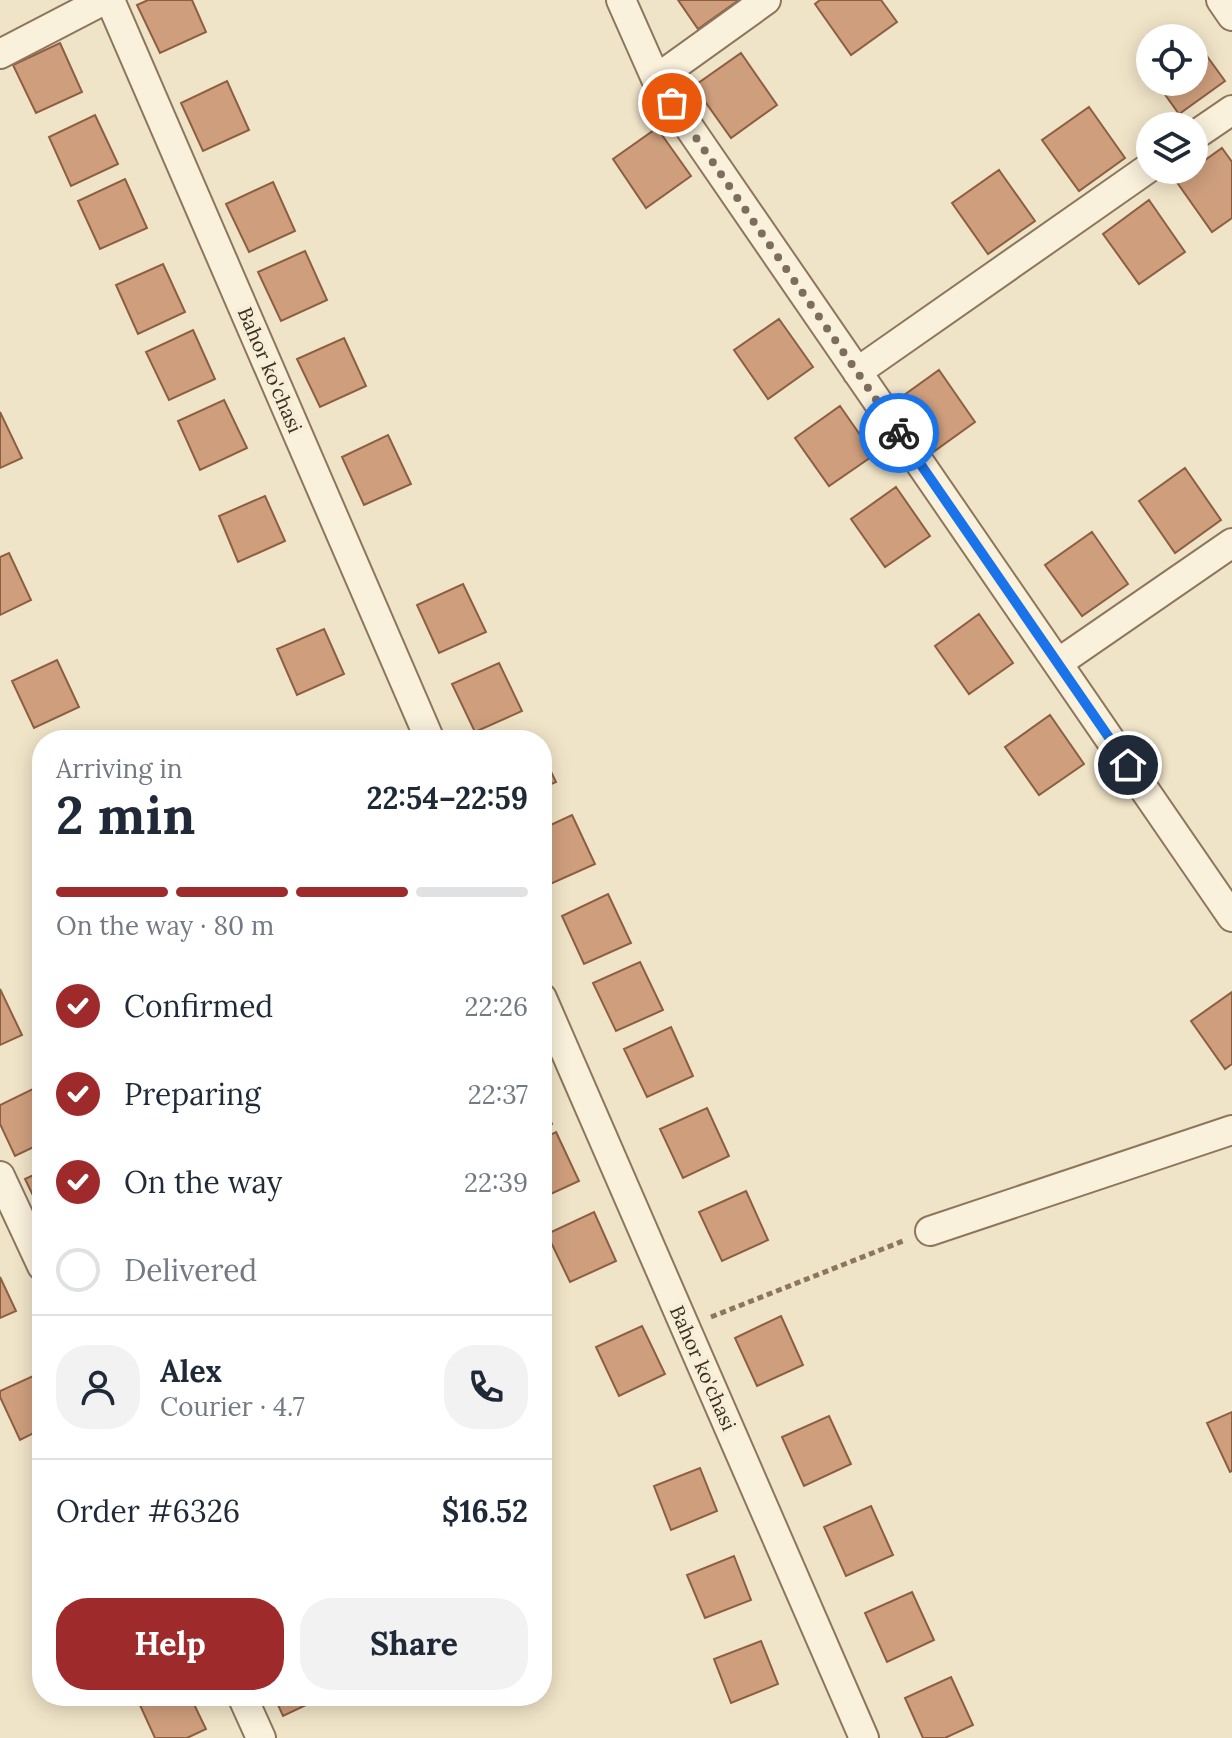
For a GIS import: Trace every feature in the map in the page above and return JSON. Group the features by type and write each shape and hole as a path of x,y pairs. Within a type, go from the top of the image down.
{"street":[{"path":"0,54 107,0"},
{"name":"Bahor ko'chasi","path":"107,0 426,730"},
{"path":"621,0 656,79 1232,917"},
{"path":"656,79 766,0"},
{"path":"1221,0 1232,16"},
{"path":"1208,126 1232,110"},
{"path":"857,372 1136,177"},
{"path":"1058,663 1232,543"},
{"name":"Bahor ko'chasi","path":"552,1021 864,1738"},
{"path":"930,1231 1232,1130"},
{"path":"0,1176 32,1245"},
{"path":"247,1706 261,1738"}],"path":[{"path":"684,1327 930,1231"}],"building":[{"path":"148,0 192,0 206,32 160,53 137,5"},
{"path":"678,0 739,0 698,29"},
{"path":"820,0 881,0 897,22 851,55 815,4"},
{"path":"60,43 82,92 36,113 13,65"},
{"path":"741,53 777,105 731,138 694,86"},
{"path":"1208,57 1225,81 1208,93"},
{"path":"227,81 249,130 203,151 181,103"},
{"path":"1166,96 1204,96 1182,112 1178,112"},
{"path":"1089,107 1125,158 1079,191 1042,140"},
{"path":"95,115 118,164 71,186 49,137"},
{"path":"657,128 691,176 646,208 613,159"},
{"path":"1222,148 1232,162 1232,218 1212,232 1178,184 1208,184 1208,158"},
{"path":"999,170 1035,221 988,254 952,203"},
{"path":"125,179 147,228 100,249 78,201"},
{"path":"273,182 295,231 249,252 226,204"},
{"path":"1149,200 1185,252 1139,284 1103,234"},
{"path":"305,251 327,300 281,321 258,272"},
{"path":"163,264 185,312 138,334 116,285"},
{"path":"779,319 813,367 768,399 734,350"},
{"path":"193,330 215,379 169,400 146,352"},
{"path":"344,338 366,386 320,407 297,359"},
{"path":"939,370 975,422 929,455 893,403"},
{"path":"224,400 247,448 200,470 178,421"},
{"path":"840,406 874,455 829,486 795,438"},
{"path":"0,412 22,458 0,468"},
{"path":"388,435 411,484 364,505 342,457"},
{"path":"1185,468 1221,520 1175,553 1139,501"},
{"path":"896,487 930,536 885,567 851,519"},
{"path":"265,496 285,541 238,562 219,516"},
{"path":"1092,532 1128,584 1082,616 1045,565"},
{"path":"9,553 31,600 0,615 0,557"},
{"path":"463,584 486,632 439,653 417,605"},
{"path":"979,614 1013,663 969,694 935,646"},
{"path":"324,629 344,674 297,695 277,649"},
{"path":"57,660 79,707 34,728 12,681"},
{"path":"499,663 522,711 474,730 452,684"},
{"path":"1050,715 1084,764 1039,795 1005,747"},
{"path":"572,815 595,864 552,883 552,824"},
{"path":"608,894 631,943 584,964 562,916"},
{"path":"640,962 663,1010 616,1031 593,983"},
{"path":"0,989 22,1035 0,1045"},
{"path":"1232,992 1232,1064 1225,1069 1191,1021"},
{"path":"671,1027 693,1076 647,1097 624,1049"},
{"path":"32,1089 32,1148 15,1156 0,1124 0,1105"},
{"path":"707,1108 729,1156 683,1178 660,1129"},
{"path":"556,1132 579,1181 552,1193 552,1134"},
{"path":"32,1176 32,1193 25,1179"},
{"path":"746,1191 768,1240 722,1261 699,1212"},
{"path":"594,1212 616,1261 570,1282 552,1244 552,1232"},
{"path":"0,1277 16,1311 0,1318"},
{"path":"781,1316 803,1365 757,1386 735,1338"},
{"path":"642,1326 665,1374 619,1396 596,1347"},
{"path":"32,1377 32,1434 20,1440 0,1391"},
{"path":"1232,1412 1232,1471 1230,1472 1207,1423"},
{"path":"829,1416 851,1464 804,1486 782,1437"},
{"path":"700,1468 717,1511 671,1530 654,1486"},
{"path":"871,1506 893,1555 846,1576 824,1527"},
{"path":"734,1556 751,1600 705,1618 687,1575"},
{"path":"912,1592 934,1640 887,1662 865,1613"},
{"path":"761,1641 778,1684 731,1703 714,1659"},
{"path":"951,1677 973,1725 945,1738 923,1738 905,1698"},
{"path":"140,1706 195,1706 206,1729 187,1738 155,1738"},
{"path":"278,1706 304,1706 283,1716"}],"way so far":[{"path":"672,103 899,433"}],"route":[{"path":"899,433 1128,765"}]}
